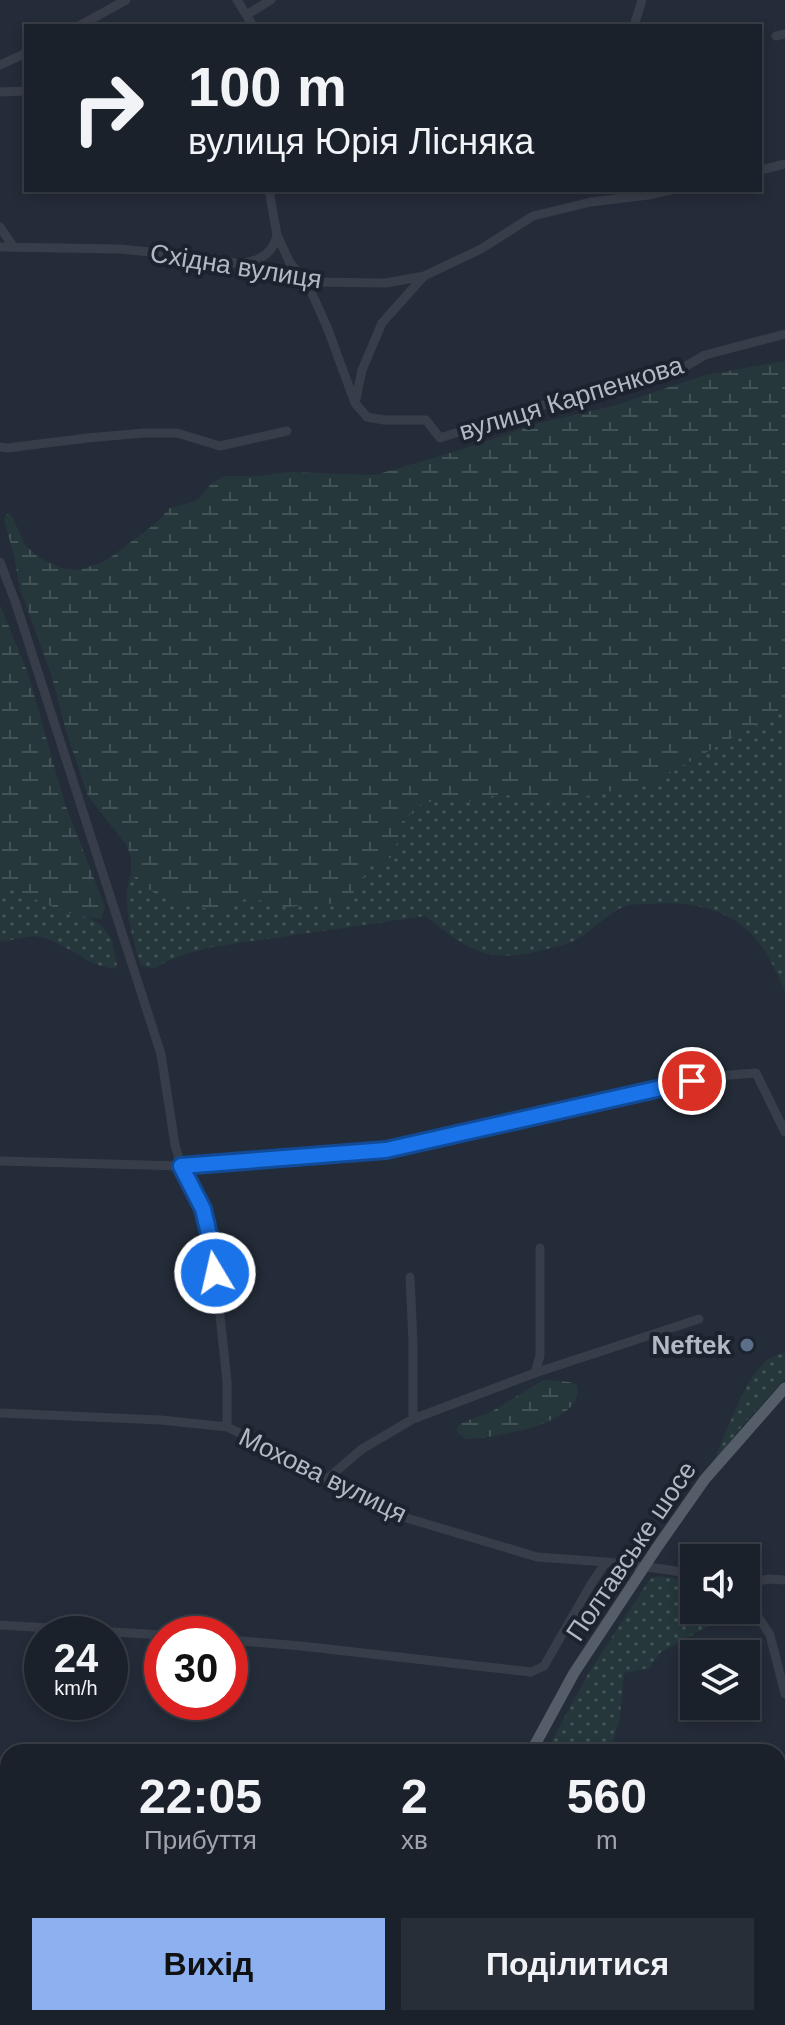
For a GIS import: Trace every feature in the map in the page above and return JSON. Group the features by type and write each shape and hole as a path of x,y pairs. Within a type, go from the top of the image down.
{"main road":[{"name":"Полтавське шосе","path":"535,1744 574,1673 705,1479 785,1388"}],"street":[{"path":"83,24 126,0"},
{"path":"237,0 252,24"},
{"path":"246,15 271,0"},
{"path":"635,24 642,0"},
{"path":"0,65 24,54"},
{"path":"0,92 24,91"},
{"path":"762,170 785,164"},
{"path":"269,192 277,235 290,263 308,282 355,403"},
{"path":"355,403 362,370 382,323 424,276 481,249 533,216 591,202 662,192"},
{"path":"0,227 13,246"},
{"path":"239,264 262,258 275,244 277,235"},
{"name":"Східна вулиця","path":"0,247 119,249 212,258 308,282 386,283 424,276"},
{"name":"вулиця Карпенкова","path":"355,403 367,417 426,420 440,438 540,406 681,369 705,355 785,334"},
{"path":"0,447 155,433 177,433 220,446 287,431"},
{"name":"Мохова вулиця","path":"0,562 161,1054 181,1166 203,1209 213,1251 227,1381 227,1427"},
{"path":"0,1161 181,1166 386,1150 717,1076 756,1073 785,1132"},
{"path":"535,1373 540,1356 540,1248"},
{"path":"410,1277 413,1419"},
{"path":"327,1479 362,1449 413,1419 535,1373 699,1319"},
{"name":"Мохова вулиця","path":"0,1413 161,1420 227,1427 400,1516 537,1557 680,1572"},
{"path":"248,1642 523,1672 538,1670 544,1666 606,1562"},
{"path":"760,1581 785,1580"},
{"path":"760,1620 770,1635 785,1694"},
{"path":"0,1625 144,1634"}],"green space":[{"path":"785,361 785,708 632,791 613,791 562,800 537,801 502,794 464,802 423,803 413,810 402,826 393,855 371,865 354,892 340,903 285,907 249,897 214,910 153,892 131,874 131,857 127,846 88,796 52,677 20,589 4,519 7,514 12,516 25,545 38,557 60,568 78,570 111,557 156,523 170,508 197,501 211,484 224,476 287,472 375,475 539,423 613,406 705,375"},
{"path":"0,605 28,673 64,801 105,907 101,919 75,914 12,888 0,887"},
{"path":"785,708 785,992 765,951 746,928 708,909 679,904 626,906 573,942 527,954 509,956 481,952 425,916 212,947 185,954 156,968 140,964 127,908 131,874 138,882 220,910 249,897 285,907 354,892 371,865 393,855 402,826 413,810 423,803 464,802 502,794 537,801 562,800 613,791 632,791"},
{"path":"7,886 101,925 112,940 117,965 113,969 94,964 46,938 33,936 0,942 0,887"},
{"path":"785,1353 785,1379 714,1461 742,1396 756,1373 768,1360"},
{"path":"543,1380 577,1385 576,1398 568,1410 535,1426 496,1436 466,1439 458,1433 456,1429 461,1423 491,1412"},
{"path":"657,1576 680,1579 680,1624 712,1624 661,1652 649,1668 624,1673 620,1717 612,1744 550,1744 588,1674 650,1579"}],"place":[{"name":"Neftek","path":"747,1345"}],"route":[{"path":"215,1273 203,1209 181,1166 386,1150 692,1081"}]}
